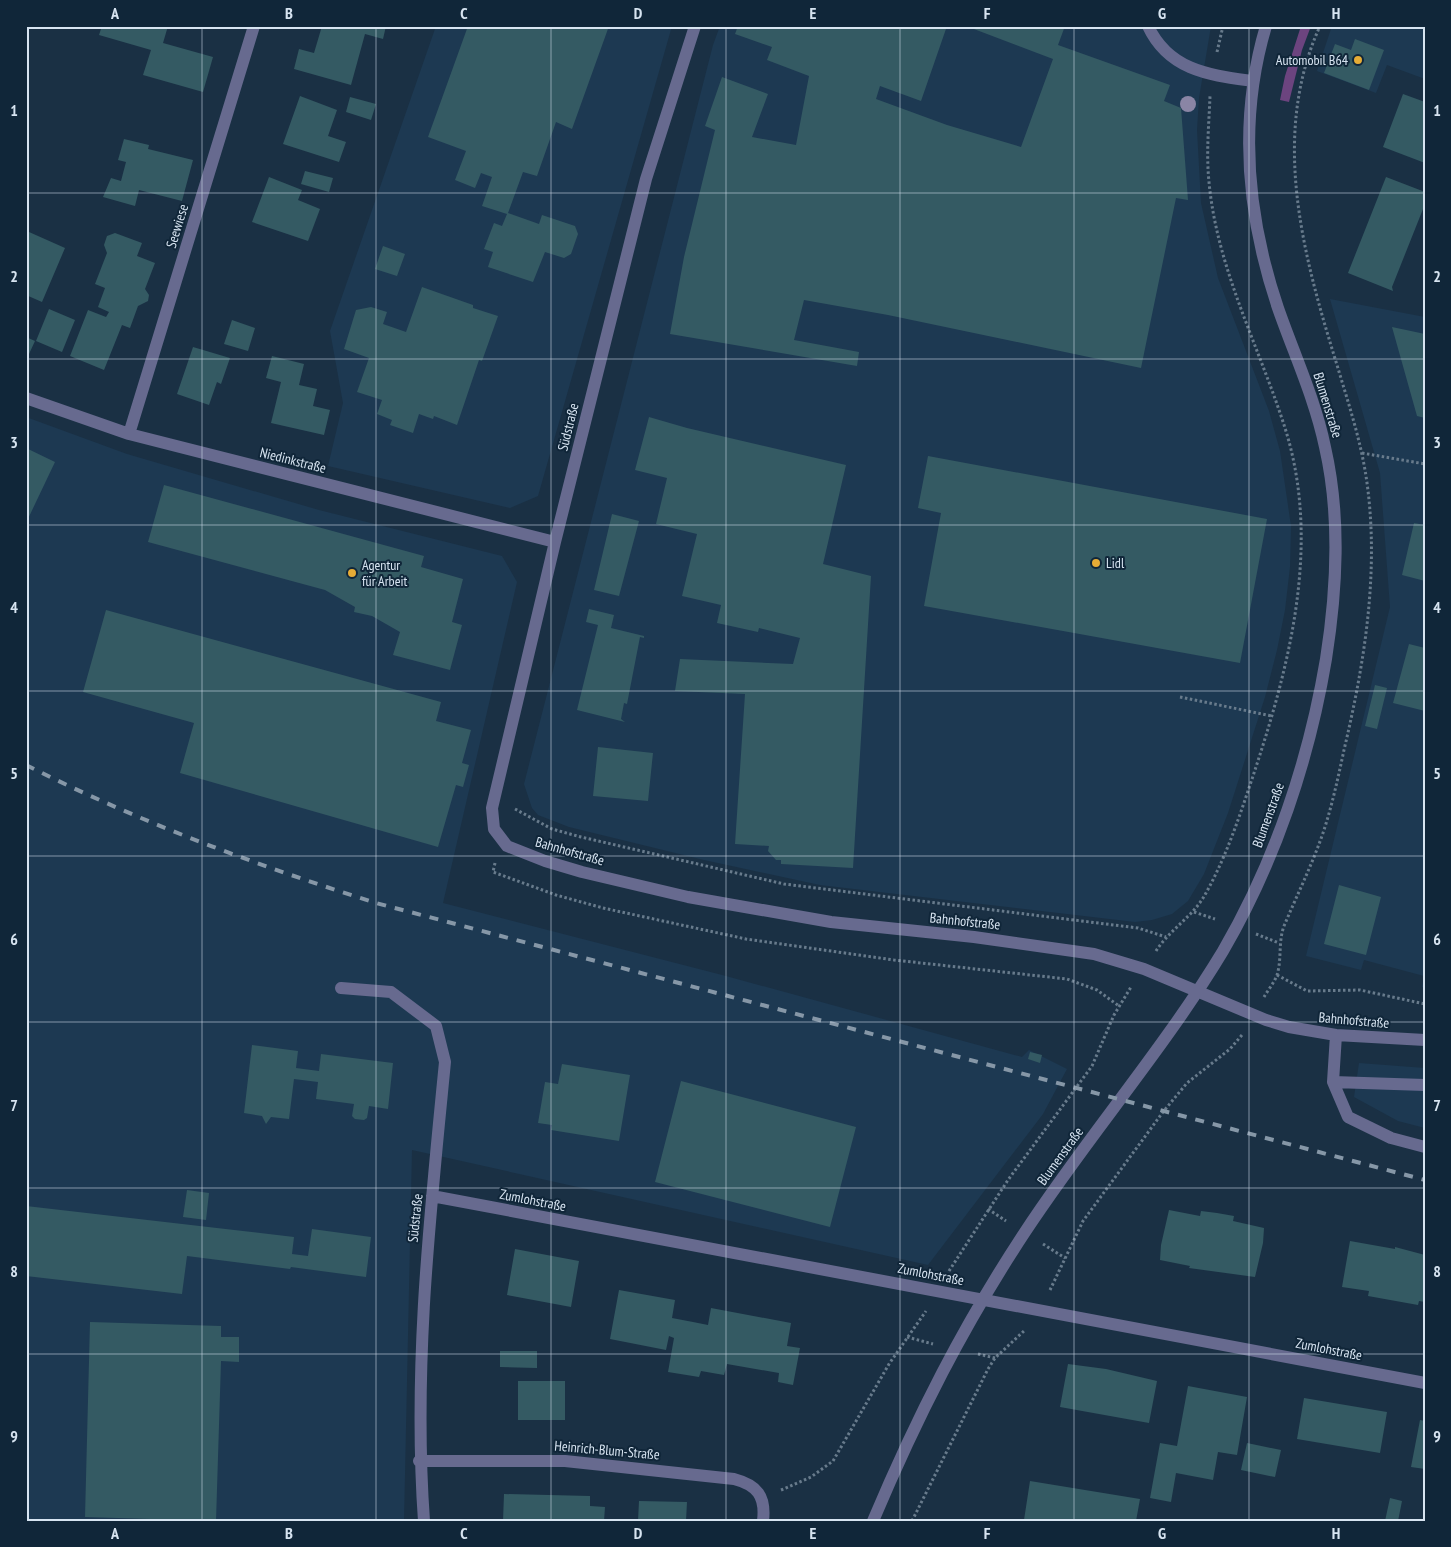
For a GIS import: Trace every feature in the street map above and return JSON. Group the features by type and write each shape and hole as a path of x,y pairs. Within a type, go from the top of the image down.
{"street":[{"name":"Seewiese","path":"129,434 254,26"},
{"name":"Südstraße","path":"500,838 494,829 492,808 555,542 646,179 695,26"},
{"path":"1148,26 1162,48 1178,62 1200,72 1254,81"},
{"name":"Blumenstraße","path":"873,1521 922,1409 982,1299 1070,1166 1107,1119 1222,953 1254,892 1292,794 1309,734 1325,661 1336,571 1335,507 1325,448 1311,397 1265,267 1252,205 1249,137 1254,81 1266,26"},
{"name":"Niedinkstraße","path":"26,398 129,434 555,542"},
{"name":"Bahnhofstraße","path":"500,838 508,846 544,861 688,897 832,922 1068,949 1144,969 1254,1015 1289,1027 1336,1035 1425,1040"},
{"name":"Südstraße","path":"341,988 391,992 436,1026 445,1062 422,1313 419,1460 424,1521"},
{"path":"1336,1035 1333,1082 1348,1117 1391,1138 1425,1147"},
{"path":"1333,1082 1425,1085"},
{"name":"Zumlohstraße","path":"432,1196 1425,1382"},
{"name":"Heinrich-Blum-Straße","path":"419,1460 564,1460 734,1478 746,1482 760,1494"},
{"path":"760,1494 764,1521"}],"path":[{"path":"760,1494 789,1487 821,1471 833,1460 889,1364 938,1291 988,1209 1092,1066 1122,1000 1166,937 1194,912 1206,893 1233,832 1272,716 1296,609 1300,580 1301,520 1296,479 1286,431 1232,287 1214,218 1209,182 1208,151 1213,75 1223,26"},
{"path":"1362,453 1425,464"},
{"path":"1180,697 1272,716"},
{"path":"492,808 518,809 552,829 581,837 784,884 1138,928 1166,937"},
{"path":"1277,975 1307,991 1360,990 1425,1004"},
{"path":"912,1521 988,1369 995,1358 1025,1330 1054,1283 1072,1240 1101,1195 1187,1083 1240,1039 1254,1015"}],"shaded area":[{"path":"436,26 672,26 538,496 510,508 328,466 343,403 330,331"},
{"path":"720,26 1211,26 1199,98 1197,130 1201,203 1218,278 1269,411 1280,451 1291,526 1290,567 1285,610 1277,650 1265,697 1228,813 1204,874 1188,901 1172,914 1152,920 1135,922 820,885 704,860 569,827 538,815 532,808 524,784 713,45"},
{"path":"1301,26 1311,26 1302,50 1289,102 1280,100 1285,76"},
{"path":"1332,26 1425,26 1425,79 1387,65 1376,93 1317,71"},
{"path":"1330,299 1425,317 1425,988 1422,987 1424,976 1364,960 1361,970 1306,956 1390,607 1380,473"},
{"path":"26,417 127,454 319,510 502,556 517,582 443,903 726,976 1022,1057 1029,1050 1067,1069 1043,1114 928,1265 412,1150 404,1521 26,1521"},
{"path":"1359,1063 1425,1068 1425,1128 1398,1121 1354,1097"}],"building":[{"path":"102,26 168,26 163,43 213,57 203,92 143,75 151,50 99,35"},
{"path":"322,26 386,26 383,39 365,34 351,85 294,69 299,49 314,53"},
{"path":"468,26 609,26 572,129 556,122 537,176 523,172 508,213 539,224 542,215 575,226 578,234 571,254 564,258 545,252 533,282 488,267 493,252 484,249 494,223 502,226 507,214 482,206 492,177 481,173 475,188 455,180 466,151 428,137"},
{"path":"738,26 947,26 921,101 880,86 876,99 947,125 1021,147 1053,59 966,26 1065,26 1058,45 1170,85 1164,101 1181,108 1188,200 1176,198 1141,368 888,315 804,300 794,340 859,352 857,366 670,334 684,257 715,130 705,126 722,77 768,94 752,137 796,145 809,76 767,60 772,47 735,34"},
{"path":"1355,39 1384,50 1369,90 1324,73 1335,44 1351,50"},
{"path":"1403,94 1425,102 1425,163 1383,147"},
{"path":"300,96 337,110 328,136 346,142 339,162 283,144"},
{"path":"350,97 376,104 371,120 346,112"},
{"path":"124,139 149,145 148,149 193,160 182,201 139,190 135,206 103,197 111,178 121,181 126,162 118,160"},
{"path":"305,171 333,178 329,192 301,184"},
{"path":"269,177 302,190 298,200 320,209 308,241 252,222"},
{"path":"1386,177 1425,192 1425,204 1392,287 1393,291 1348,273"},
{"path":"29,232 65,248 42,302 26,295 26,238"},
{"path":"115,233 142,243 137,256 155,263 145,289 149,295 148,301 138,306 130,328 122,325 104,370 70,356 88,310 106,317 109,312 98,307 105,288 95,284 107,253 104,245 107,236"},
{"path":"383,246 405,254 397,276 375,269"},
{"path":"422,287 498,316 482,361 479,360 457,425 434,416 433,419 419,414 413,433 390,425 392,420 377,414 382,400 357,392 369,358 344,349 356,310 371,307 387,312 383,324 406,332"},
{"path":"49,309 75,320 62,352 36,341"},
{"path":"232,320 255,328 248,351 224,344"},
{"path":"1392,327 1425,334 1425,418 1417,416"},
{"path":"26,337 35,341 29,354 26,352"},
{"path":"193,347 230,358 221,384 217,382 209,405 177,394"},
{"path":"272,356 304,364 299,385 317,389 313,406 330,410 324,435 271,423 281,382 266,378"},
{"path":"649,417 687,428 846,465 823,564 871,576 853,868 781,864 781,860 776,860 768,851 769,846 735,844 745,694 675,691 680,659 793,664 800,638 759,628 758,632 717,623 721,605 682,596 697,534 656,524 667,478 635,470"},
{"path":"26,448 55,462 26,523"},
{"name":"Lidl","path":"928,456 1267,519 1240,663 924,606 941,513 918,508"},
{"name":"Agentur für Arbeit","path":"164,485 424,556 421,567 463,579 452,622 462,625 450,670 393,655 400,632 372,616 354,612 355,607 325,590 148,542"},
{"path":"612,514 639,521 619,596 594,590"},
{"path":"1414,523 1425,525 1425,581 1402,575"},
{"path":"589,609 614,615 611,628 644,636 644,638 640,637 627,704 624,703 621,719 625,722 577,710 598,625 586,622"},
{"path":"106,610 441,702 436,721 471,730 462,763 469,765 463,787 456,785 438,847 180,773 194,723 83,692"},
{"path":"1409,644 1425,648 1425,711 1393,703"},
{"path":"1375,685 1387,688 1377,729 1365,726"},
{"path":"598,747 653,753 648,801 593,796"},
{"path":"1339,885 1381,897 1366,955 1324,944"},
{"path":"252,1045 298,1051 296,1068 319,1071 321,1054 393,1063 388,1109 369,1106 367,1118 364,1120 355,1119 352,1116 354,1104 316,1099 318,1082 294,1079 289,1119 271,1117 266,1124 262,1116 244,1113"},
{"path":"1030,1052 1042,1055 1040,1063 1028,1059"},
{"path":"562,1064 630,1075 619,1141 551,1130 552,1125 538,1123 545,1082 558,1084"},
{"path":"681,1081 856,1127 830,1227 655,1182"},
{"path":"187,1190 209,1193 206,1220 183,1217"},
{"path":"26,1206 294,1237 292,1254 308,1256 312,1229 371,1237 366,1277 187,1256 182,1294 26,1276"},
{"path":"1169,1210 1200,1216 1201,1211 1234,1216 1233,1221 1264,1228 1263,1243 1255,1277 1189,1268 1190,1266 1160,1260 1161,1245"},
{"path":"1350,1241 1395,1249 1395,1247 1425,1255 1425,1302 1419,1301 1418,1305 1368,1296 1369,1291 1342,1287"},
{"path":"515,1249 579,1261 571,1307 507,1295"},
{"path":"619,1290 675,1300 672,1318 708,1325 711,1308 791,1323 787,1346 800,1348 793,1385 778,1382 779,1373 727,1364 724,1375 701,1371 699,1377 668,1372 674,1338 669,1336 666,1350 610,1339"},
{"path":"90,1322 221,1326 221,1337 239,1337 239,1362 221,1361 216,1521 85,1517"},
{"path":"500,1351 537,1351 537,1368 500,1367"},
{"path":"1068,1364 1106,1369 1157,1381 1149,1423 1060,1407"},
{"path":"518,1381 565,1381 565,1420 518,1420"},
{"path":"1188,1386 1247,1397 1237,1455 1218,1452 1213,1480 1176,1473 1171,1502 1150,1498 1160,1443 1177,1446"},
{"path":"1304,1398 1387,1412 1380,1453 1297,1439"},
{"path":"1420,1420 1425,1421 1425,1469 1411,1467"},
{"path":"1247,1443 1281,1450 1275,1477 1241,1470"},
{"path":"1030,1481 1140,1499 1136,1521 1024,1520"},
{"path":"504,1494 590,1496 590,1506 605,1507 604,1521 503,1521"},
{"path":"1390,1498 1402,1501 1398,1521 1385,1521"},
{"path":"639,1501 687,1502 686,1521 638,1521"}],"railway":[{"path":"26,765 111,805 198,841 242,858 376,903 1425,1180"}],"place":[{"name":"Automobil B64","path":"1358,60"},
{"name":"Lidl","path":"1096,563"},
{"name":"Agentur für Arbeit","path":"352,573"}]}
